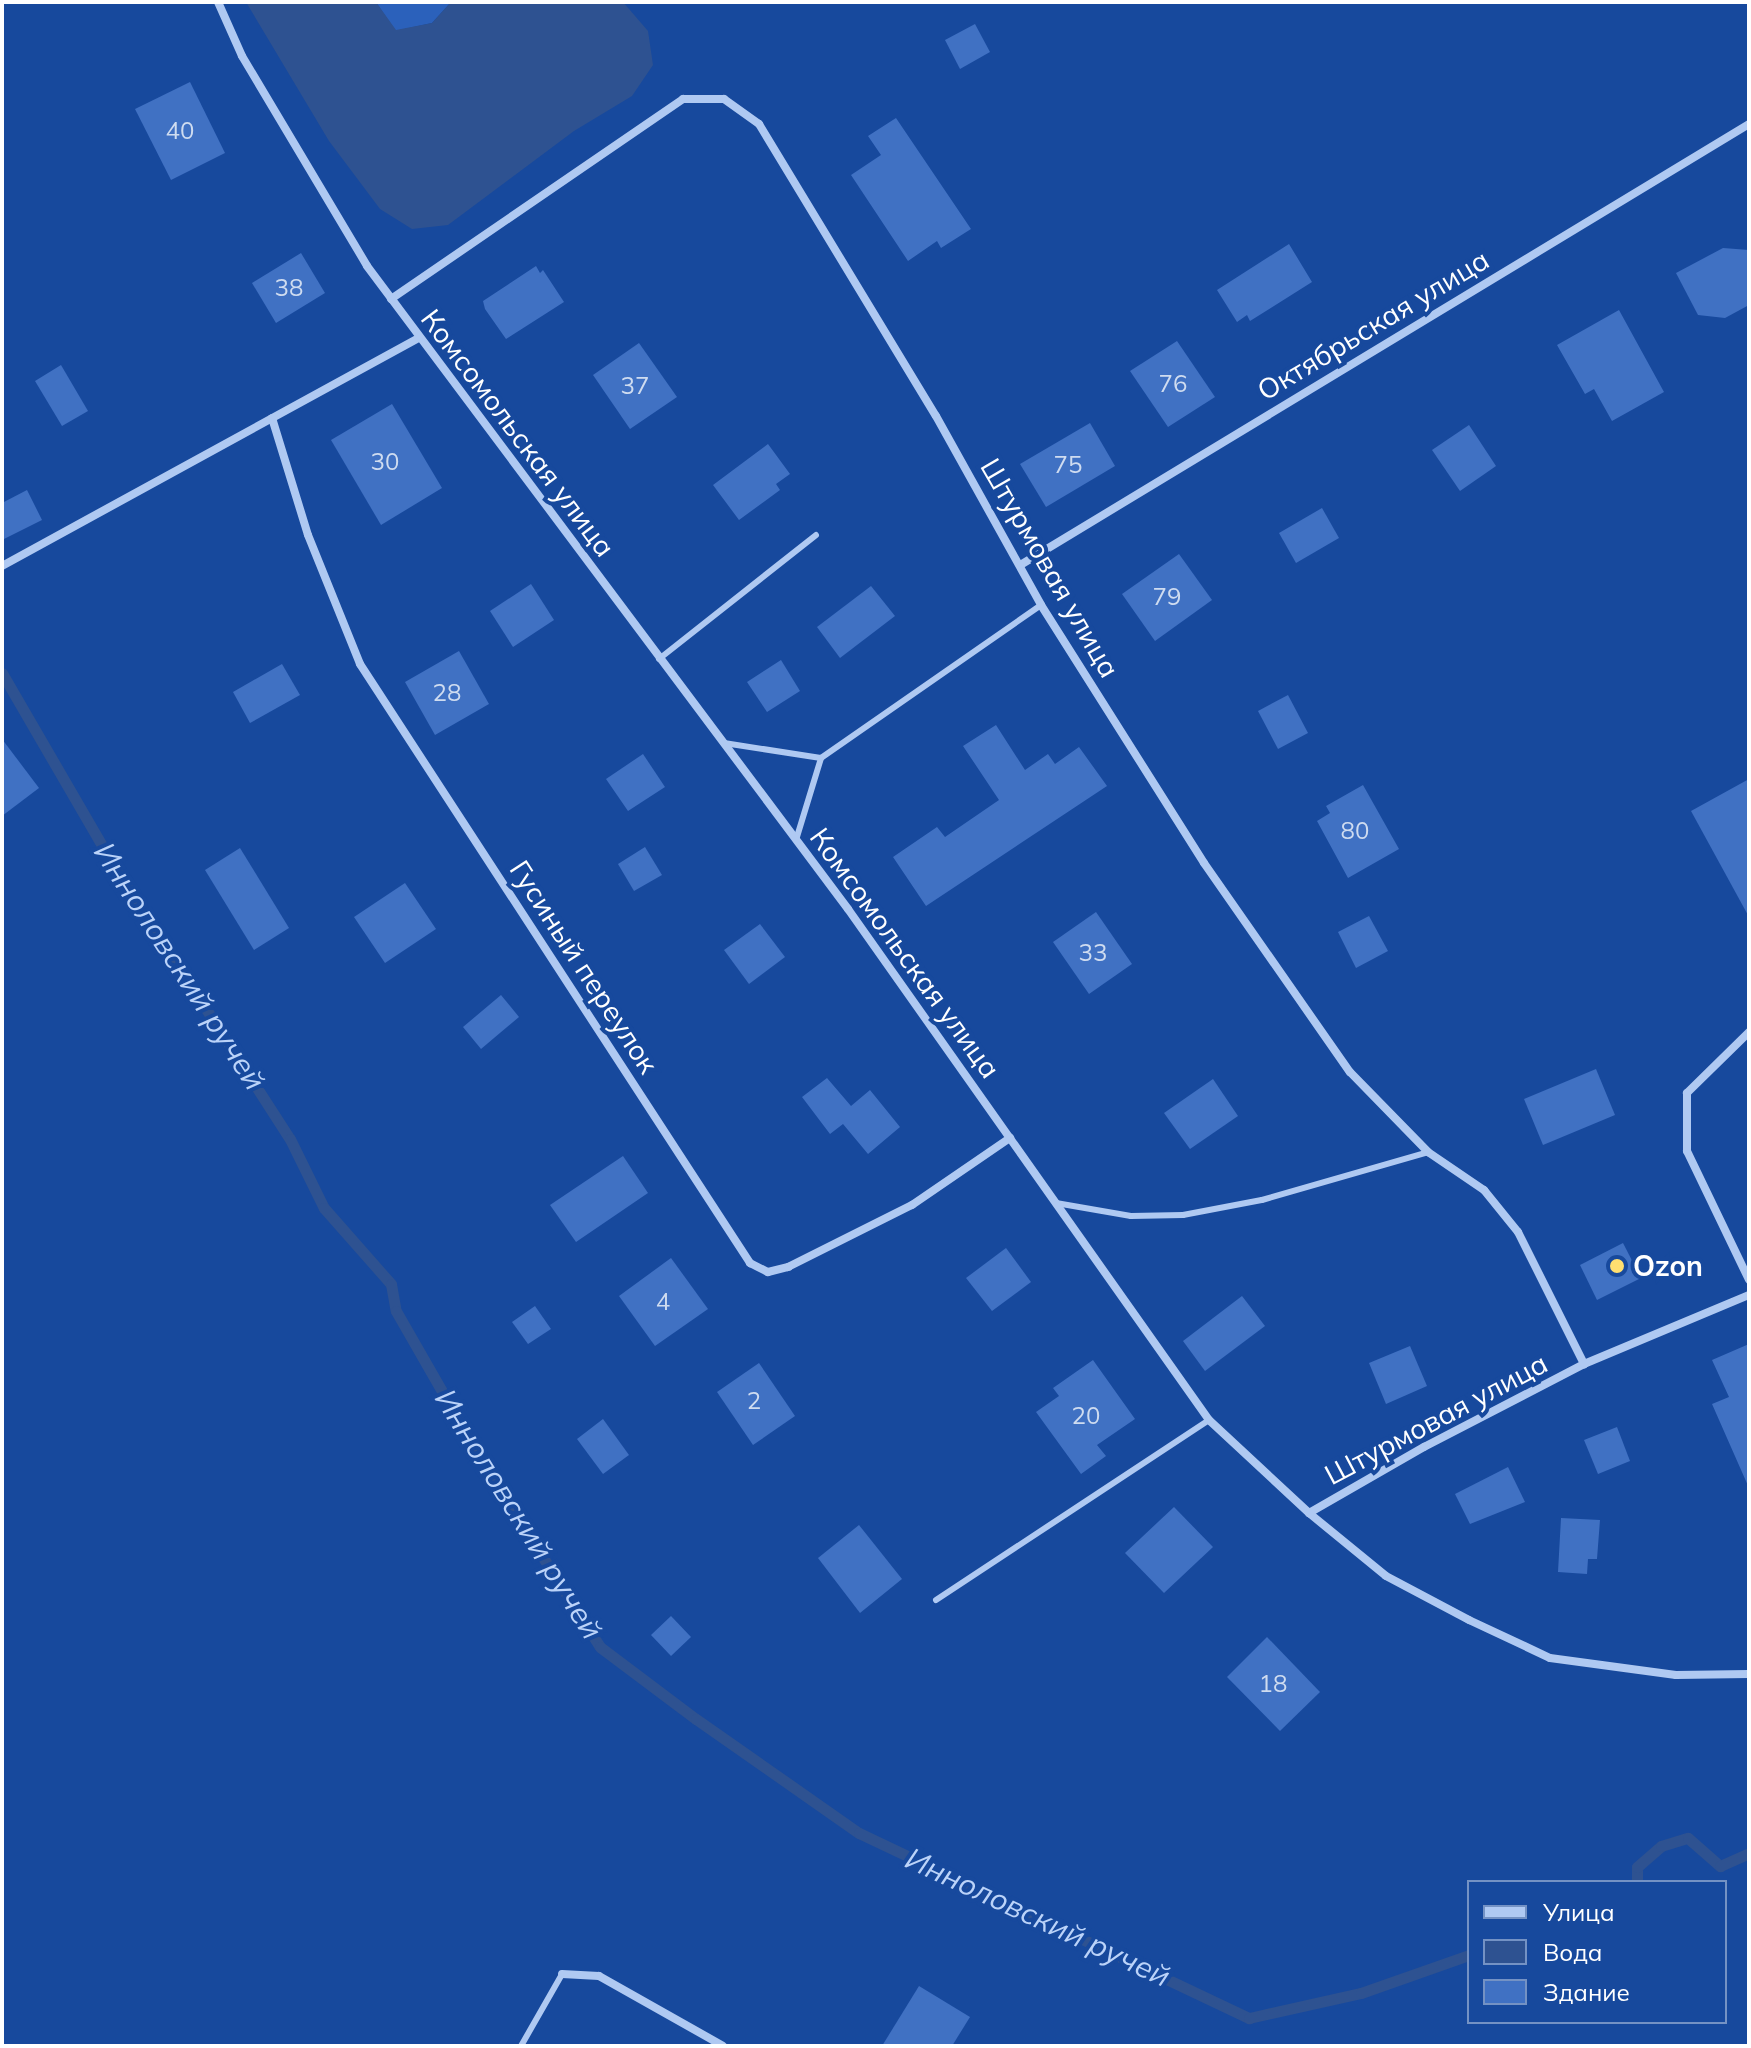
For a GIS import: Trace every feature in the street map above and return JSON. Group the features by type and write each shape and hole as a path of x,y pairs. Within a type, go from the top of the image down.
{"street":[{"name":"Комсомольская улица","path":"218,2 242,56 367,266 796,840 1209,1420 1309,1513 1386,1576 1469,1620 1550,1658 1676,1675 1749,1674"},
{"name":"Штурмовая улица","path":"391,299 683,99 724,99 759,124 1022,564 1041,605 1204,863 1350,1072 1428,1152 1484,1190 1518,1232 1584,1364"},
{"name":"Октябрьская улица","path":"1022,564 1749,124"},
{"path":"2,566 419,338"},
{"name":"Гусиный переулок","path":"272,418 308,535 360,664 750,1263 768,1272 788,1267 912,1205 1010,1138"},
{"path":"1749,1032 1687,1093 1687,1151 1749,1280"},
{"name":"Штурмовая улица","path":"1309,1513 1424,1447 1584,1364 1749,1295"},
{"path":"562,1974 599,1976 723,2046"}],"lane":[{"path":"659,659 816,535"},
{"path":"796,840 821,758 1041,605"},
{"path":"724,743 821,758"},
{"path":"1056,1203 1131,1216 1183,1215 1262,1200 1428,1152"},
{"path":"936,1600 1209,1420"},
{"path":"521,2046 562,1974"}],"shaded area":[{"path":"376,2 451,2 432,23 395,31"}],"water":[{"path":"246,2 376,2 396,30 432,23 451,2 623,2 648,31 653,65 632,96 574,131 448,225 412,229 380,209 329,141"}],"building":[{"path":"975,24 990,52 960,69 945,40"},
{"path":"190,82 225,153 171,180 135,109"},
{"path":"896,118 971,229 941,248 937,241 908,261 851,175 881,155 868,136"},
{"path":"1289,244 1312,282 1250,321 1247,315 1237,322 1217,290"},
{"path":"1723,248 1749,250 1749,305 1725,318 1698,315 1676,273"},
{"path":"301,253 325,293 276,323 252,283"},
{"path":"536,266 540,273 543,270 564,302 506,339 485,309 483,301"},
{"path":"1619,310 1664,392 1612,421 1594,389 1585,394 1557,345"},
{"path":"1177,341 1215,397 1168,427 1130,371"},
{"path":"639,343 677,397 630,429 593,375"},
{"path":"61,365 88,411 62,426 35,381"},
{"path":"392,404 442,488 381,525 331,440"},
{"path":"1090,423 1115,466 1046,507 1020,464"},
{"path":"1469,425 1496,466 1460,491 1432,450"},
{"path":"768,444 790,474 776,484 780,490 739,520 713,485"},
{"path":"27,490 42,520 2,540 2,503"},
{"path":"1322,508 1339,538 1296,563 1279,533"},
{"path":"1179,554 1212,600 1155,641 1122,594"},
{"path":"531,584 554,620 513,647 490,611"},
{"path":"871,586 895,616 840,658 817,627"},
{"path":"459,651 489,704 435,735 405,682"},
{"path":"781,660 800,691 767,712 747,682"},
{"path":"282,664 300,695 250,723 233,692"},
{"path":"1288,695 1308,733 1278,749 1258,711"},
{"path":"996,725 1025,770 1048,754 1055,764 1079,747 1107,786 926,906 893,857 937,827 945,837 999,800 963,746"},
{"path":"2,739 39,788 2,816"},
{"path":"643,754 665,787 628,811 606,779"},
{"path":"1749,779 1749,917 1691,811"},
{"path":"1363,785 1399,849 1348,878 1317,821 1330,813 1326,806"},
{"path":"645,847 662,875 634,891 618,864"},
{"path":"240,848 289,928 254,950 205,870"},
{"path":"405,883 436,929 385,963 354,917"},
{"path":"1096,912 1132,964 1089,994 1053,942"},
{"path":"1369,916 1388,951 1356,968 1338,932"},
{"path":"760,924 785,957 749,984 724,950"},
{"path":"501,995 519,1017 481,1049 463,1027"},
{"path":"1596,1069 1615,1115 1543,1145 1524,1099"},
{"path":"827,1078 851,1106 870,1090 900,1127 868,1154 843,1124 830,1134 802,1097"},
{"path":"1213,1079 1238,1116 1190,1149 1164,1113"},
{"path":"623,1156 648,1193 576,1242 550,1205"},
{"path":"1623,1243 1641,1278 1597,1300 1580,1265"},
{"path":"1006,1248 1031,1282 992,1311 966,1278"},
{"path":"671,1258 708,1309 655,1346 619,1296"},
{"path":"1242,1296 1265,1326 1205,1371 1183,1341"},
{"path":"535,1306 551,1329 528,1344 512,1322"},
{"path":"1749,1344 1749,1488 1712,1404 1729,1397 1712,1360"},
{"path":"1410,1346 1427,1386 1386,1404 1369,1363"},
{"path":"1093,1360 1135,1419 1097,1445 1106,1456 1081,1474 1036,1412 1059,1396 1053,1388"},
{"path":"759,1363 795,1416 753,1445 717,1392"},
{"path":"603,1419 629,1455 603,1474 577,1439"},
{"path":"1617,1427 1630,1461 1598,1474 1584,1440"},
{"path":"1508,1467 1525,1502 1470,1524 1455,1494"},
{"path":"1174,1507 1213,1547 1164,1593 1125,1553"},
{"path":"1561,1518 1600,1520 1597,1559 1588,1559 1587,1574 1558,1572"},
{"path":"859,1525 902,1579 860,1613 818,1558"},
{"path":"671,1616 691,1637 671,1656 651,1635"},
{"path":"1267,1637 1320,1692 1280,1731 1227,1677"},
{"path":"919,1986 970,2017 952,2046 882,2046"}],"waterway":[{"name":"Инноловский ручей","path":"2,673 112,863 290,1139 324,1208 391,1284 396,1311 486,1468 600,1647 696,1719 859,1833 1249,2018 1361,1993 1467,1956"},
{"name":"Инноловский ручей","path":"1637,1880 1637,1867 1661,1846 1688,1838 1720,1866 1749,1853"}],"place":[{"name":"Ozon","path":"1617,1266"}]}
